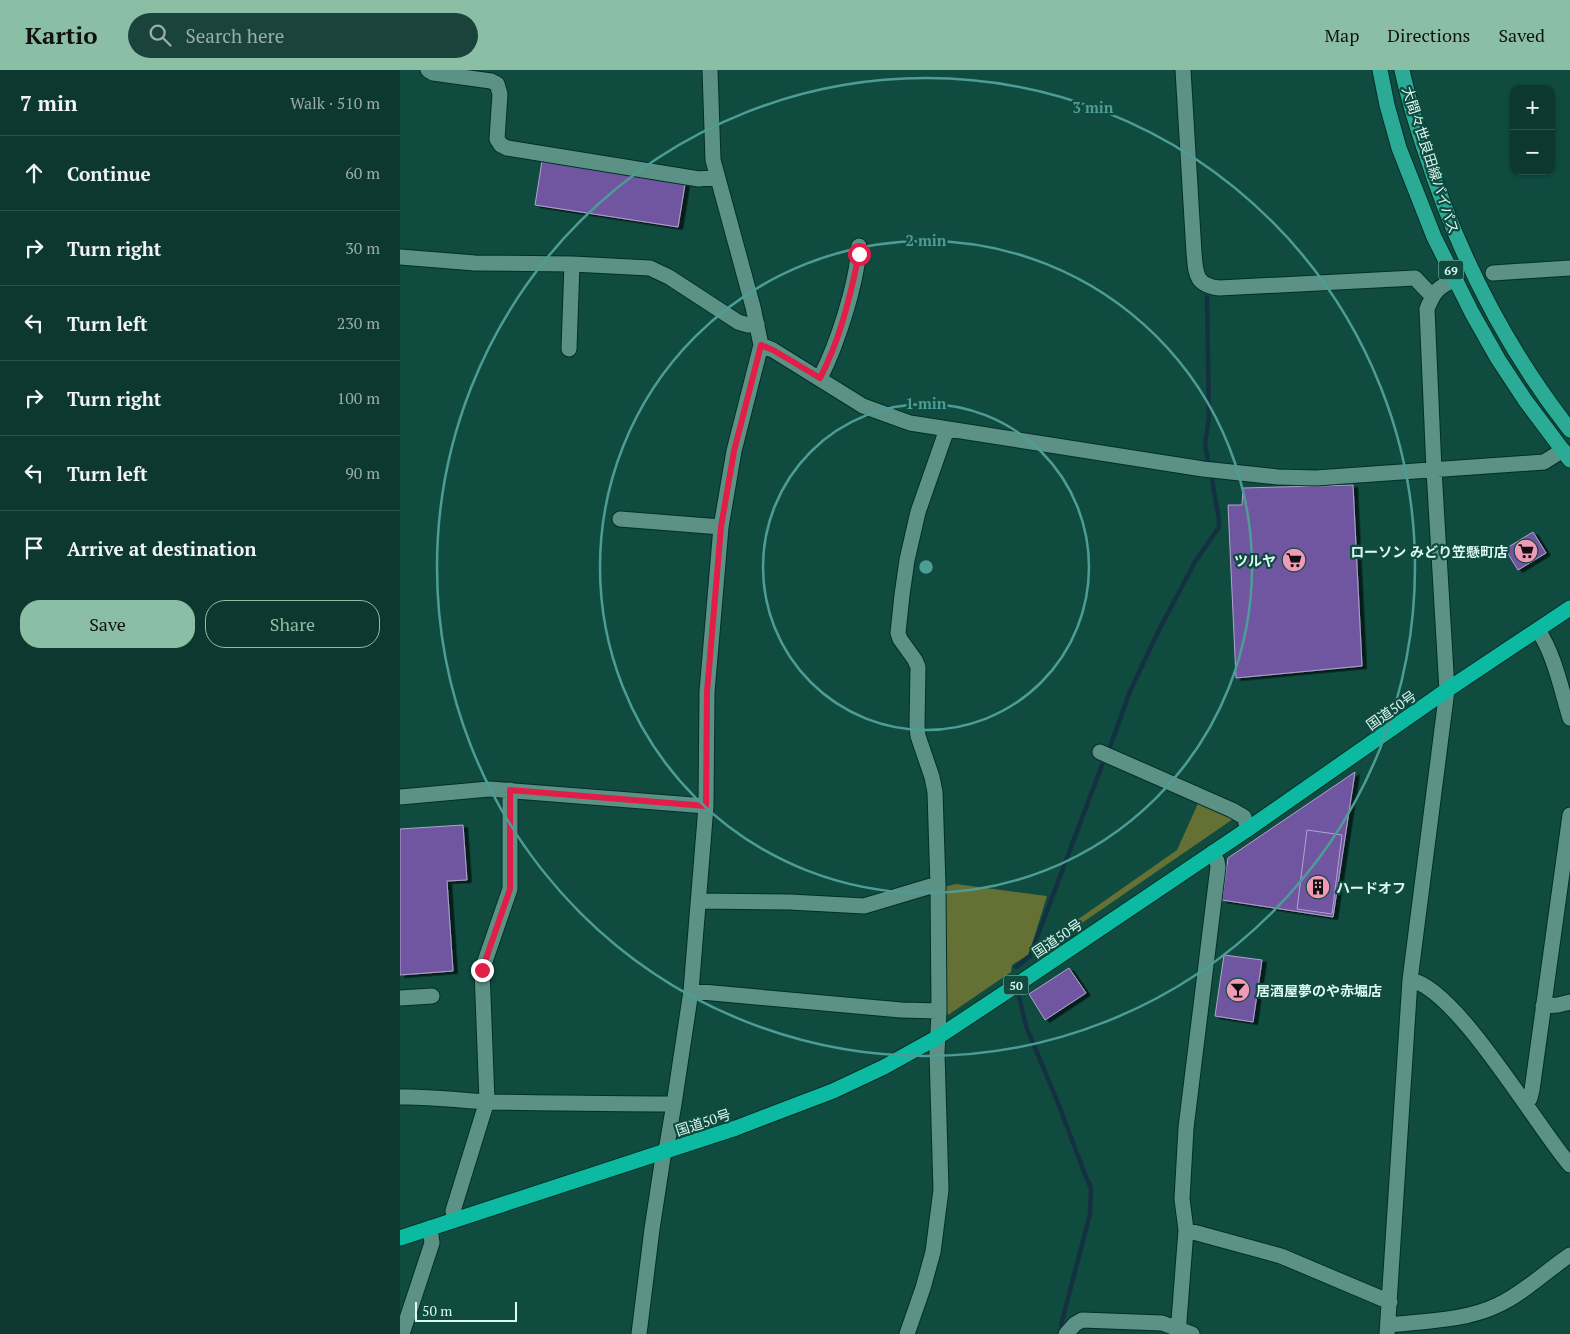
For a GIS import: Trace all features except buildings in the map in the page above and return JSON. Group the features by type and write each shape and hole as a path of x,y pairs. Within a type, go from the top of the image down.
{"highway":[{"name":"国道50号","path":"400,1238 736,1128 833,1092 938,1037 1248,829 1447,690 1570,608"}],"main road":[{"name":"大間々世良田線バイパス","path":"1380,70 1399,148 1434,236 1472,313 1498,359 1525,400 1566,455"},
{"name":"大間々世良田線バイパス","path":"1402,70 1407,95 1446,215 1473,274 1514,348 1570,430"}],"street":[{"path":"428,70 433,73 491,81 497,84 500,94 497,140 507,148 699,179 716,177"},
{"path":"639,1334 652,1229 691,991 706,806 707,692 721,527 734,451 761,345 757,324 716,177 713,160 710,70"},
{"path":"1183,70 1194,253 1196,275 1202,283 1210,287 1219,288 1415,278 1432,296"},
{"path":"820,378 849,302 859,246"},
{"path":"400,257 480,263 572,264 650,268 669,277 738,322 748,325 757,324"},
{"path":"569,349 572,264"},
{"path":"1493,273 1570,268"},
{"path":"1456,279 1438,288 1432,296 1428,309 1434,470 1447,690 1410,980 1388,1329 1477,1313 1498,1305 1570,1254"},
{"path":"761,345 820,378 863,406 910,423 1203,469 1278,477 1316,478 1544,462 1566,455"},
{"path":"907,1334 933,1252 941,1190 937,1062 939,1011 938,886 935,792 916,726 918,667 903,645 898,633 907,560 916,519 946,429"},
{"path":"620,519 721,527"},
{"path":"1538,630 1545,641 1552,660 1570,718"},
{"path":"1100,752 1232,810 1244,817 1248,829"},
{"path":"400,797 489,789 706,806"},
{"path":"455,1220 453,1211 487,1101 482,970 510,889 510,790"},
{"path":"1526,1104 1532,1090 1570,816"},
{"path":"1178,1331 1186,1230 1182,1199 1186,1128 1218,867 1212,853"},
{"path":"699,900 864,906 931,886 938,886"},
{"path":"1410,980 1422,983 1441,998 1476,1037 1570,1165"},
{"path":"691,991 901,1010 939,1011"},
{"path":"400,998 432,996"},
{"path":"1543,1006 1570,1002"},
{"path":"400,1098 423,1097 487,1101 674,1104"},
{"path":"402,1334 432,1243 430,1228"},
{"path":"1186,1230 1281,1256 1390,1302"},
{"path":"1066,1334 1074,1324 1082,1320 1153,1322 1192,1334"}],"green space":[{"path":"1200,799 1233,819 1034,956 1037,948 1177,850"},
{"path":"956,884 1047,896 1029,954 1012,965 1011,972 948,1015 944,1002 944,887"}],"waterway":[{"path":"1207,297 1209,417 1205,444 1208,462"},
{"path":"1110,747 1130,691 1160,628 1195,562 1219,527 1212,480"},
{"path":"1016,967 1030,956 1102,765"},
{"path":"1019,997 1026,1026 1091,1188 1090,1214 1061,1325"}],"place":[{"name":"ローソン みどり笠懸町店","path":"1526,551"},
{"name":"ツルヤ","path":"1294,560"},
{"name":"ハードオフ","path":"1318,887"},
{"name":"居酒屋夢のや赤堀店","path":"1238,990"}],"route":[{"path":"482,970 510,889 510,790 706,806 707,692 721,527 734,451 761,345 820,378 849,302 859,254"}]}
